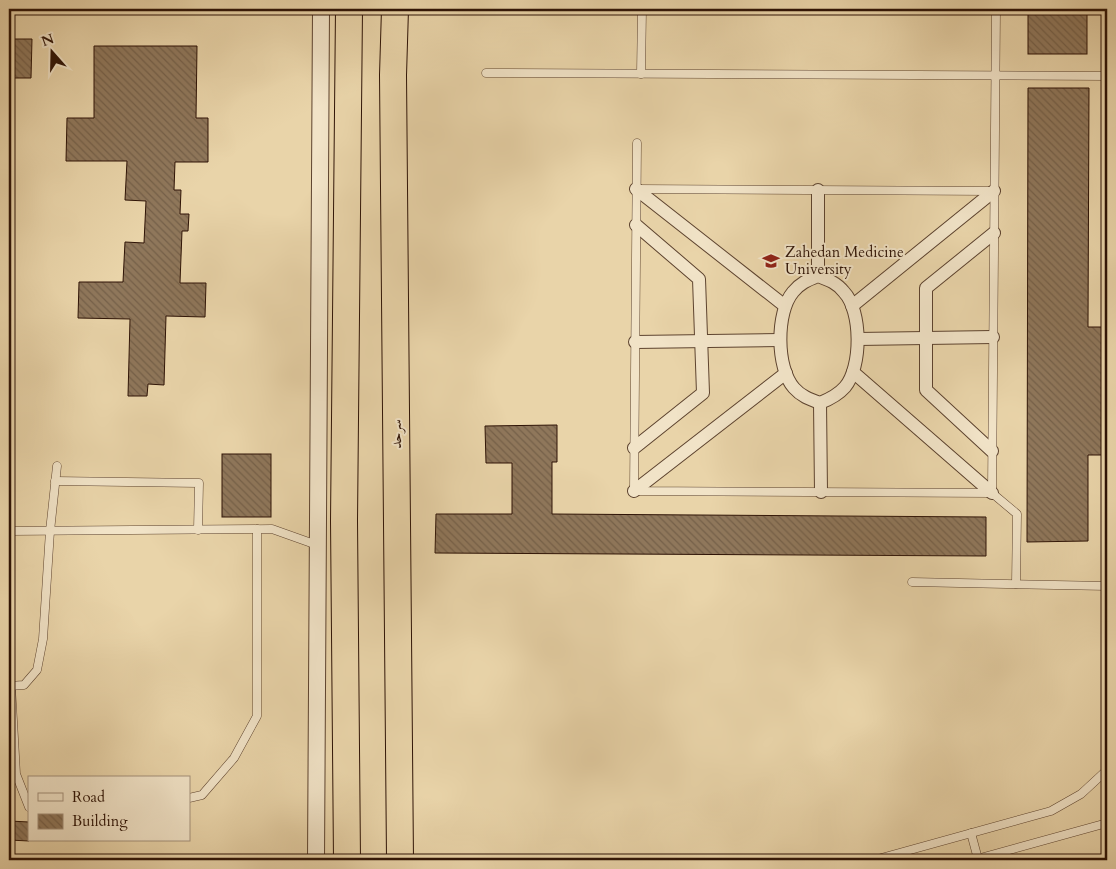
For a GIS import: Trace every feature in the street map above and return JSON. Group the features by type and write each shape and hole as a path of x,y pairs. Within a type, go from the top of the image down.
{"highway":[{"path":"347,860 344,512 349,9"},
{"name":"سرحد","path":"394,9 400,860"}],"street":[{"path":"316,860 321,9"},
{"path":"636,189 785,306"},
{"path":"818,190 818,276"},
{"path":"852,306 994,191"},
{"path":"634,448 703,393 699,279 636,225"},
{"path":"992,452 926,390 926,288 994,233"},
{"path":"818,276 834,282 846,293 852,306 858,339 853,372 846,386 835,397 820,403 804,397 792,387 786,373 780,340 785,306 792,293 803,282 818,276"},
{"path":"858,339 992,337"},
{"path":"635,342 780,340"},
{"path":"853,372 992,493"},
{"path":"634,491 786,373"},
{"path":"820,403 821,492"}],"lane":[{"path":"641,74 642,9"},
{"path":"992,493 996,9"},
{"path":"486,73 1107,76"},
{"path":"636,143 634,491 992,493 1017,514 1016,584"},
{"path":"636,189 994,191"},
{"path":"28,804 16,774 10,686 24,685 36,670 43,639 50,531 57,466"},
{"path":"55,481 200,483 198,530"},
{"path":"190,798 202,795 234,758 257,716 257,529"},
{"path":"9,531 272,529 317,545"},
{"path":"912,582 1107,586"},
{"path":"874,860 1051,811 1082,794 1107,770"},
{"path":"971,833 976,859 1107,823"}],"building":[{"path":"1028,9 1087,9 1087,54 1028,54"},
{"path":"9,39 32,39 31,78 9,78"},
{"path":"94,46 197,46 196,118 208,118 208,162 175,162 174,190 181,190 180,214 189,214 188,231 182,231 180,283 206,283 205,317 166,316 164,385 148,384 147,396 128,396 130,319 78,318 79,282 123,282 125,242 144,243 146,201 125,200 127,161 66,161 67,118 94,118"},
{"path":"1028,88 1089,88 1088,327 1107,327 1107,455 1088,455 1088,541 1027,542"},
{"path":"557,425 557,462 552,462 552,514 986,517 986,556 435,553 436,514 512,514 512,463 486,463 485,426"},
{"path":"222,454 271,454 271,517 222,517"},
{"path":"9,821 28,822 28,841 9,840"}],"place":[{"name":"Zahedan Medicine University","path":"771,261"}]}
